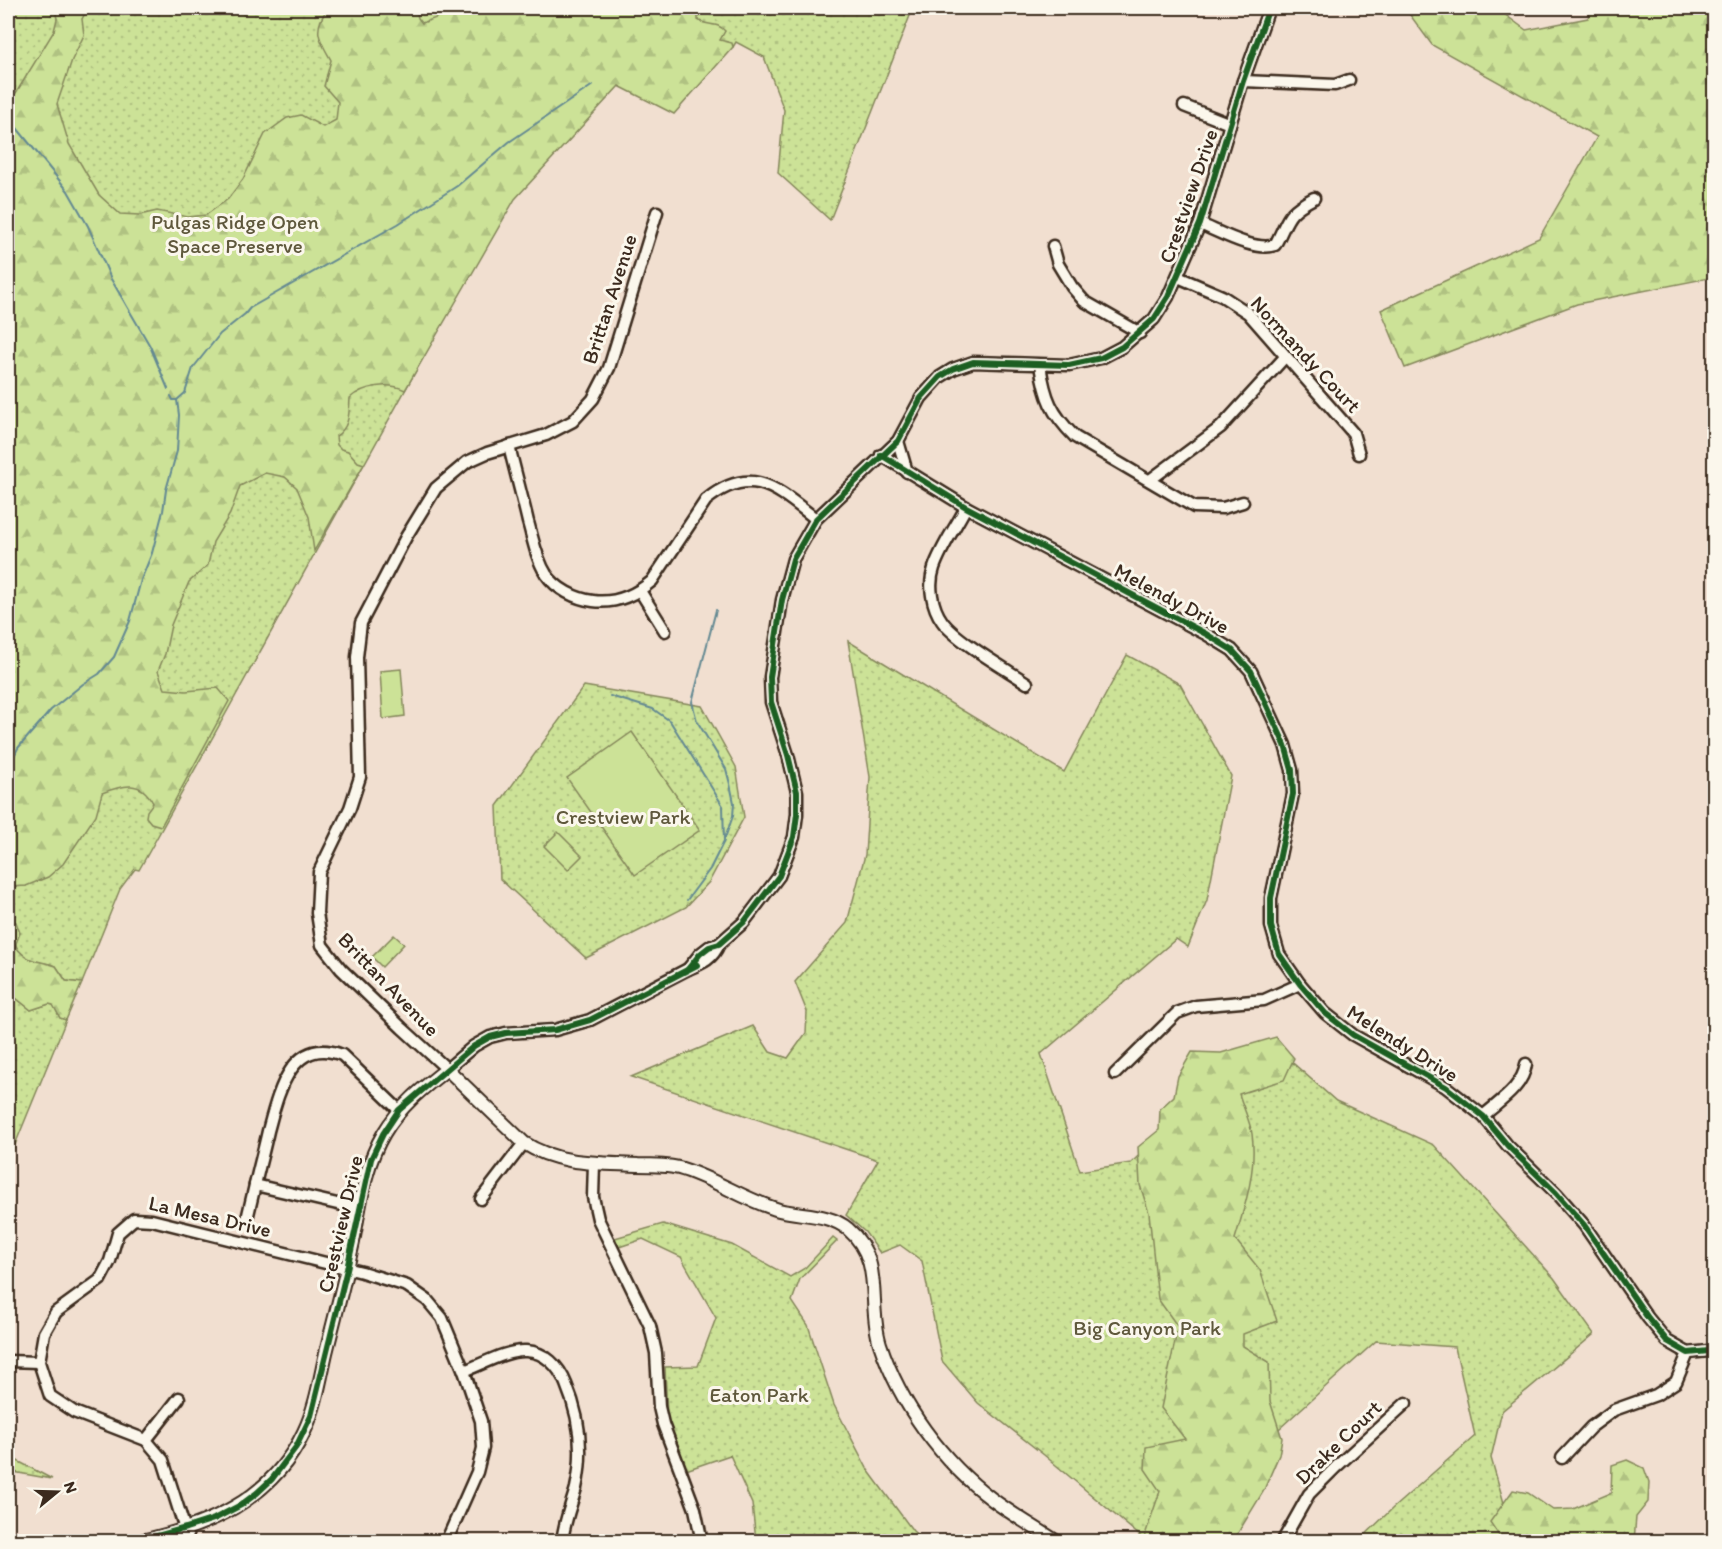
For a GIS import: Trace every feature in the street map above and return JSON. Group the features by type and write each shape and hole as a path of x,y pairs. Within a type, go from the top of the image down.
{"main road":[{"name":"Crestview Drive","path":"135,1542 186,1528 240,1505 272,1479 296,1447 311,1416 371,1159 383,1134 399,1110 447,1069"},
{"name":"Brittan Avenue","path":"447,1069 524,1143 538,1152 571,1161 678,1168 758,1204 782,1211 824,1218 848,1229 863,1246 869,1257 880,1343 897,1384 919,1422 942,1452 965,1476 992,1499 1058,1542"}],"street":[{"name":"Crestview Drive","path":"447,1069 474,1046 490,1037 506,1033 555,1030 590,1020 705,962 715,955 719,944 744,922 779,876 794,837 797,792 771,702 770,677 782,600 793,559 816,519 880,455 898,441 930,386 953,369 973,362 1069,365 1101,358 1122,347 1154,319 1178,277 1200,224 1243,81 1269,8"},
{"path":"1243,81 1335,86 1349,80"},
{"path":"1184,106 1230,124"},
{"path":"1200,224 1266,248 1275,245 1289,214 1298,206 1314,198"},
{"name":"Brittan Avenue","path":"447,1069 341,969 321,945 317,913 319,872 350,808 360,777 357,657 361,623 406,537 436,488 467,462 508,446 546,435 573,421 593,399 609,368 657,212"},
{"path":"1053,246 1058,264 1084,301 1140,333"},
{"name":"Normandy Court","path":"1178,277 1222,296 1248,313 1353,433 1359,454"},
{"path":"1150,480 1221,427 1285,357"},
{"path":"1040,365 1050,406 1060,422 1075,437 1194,507 1223,508 1242,502"},
{"path":"898,441 907,472"},
{"path":"508,446 537,553 547,575 561,589 584,600 604,602 640,591 652,581 706,500 718,490 732,484 746,481 761,482 772,486 816,519"},
{"name":"Melendy Drive","path":"880,455 966,507 1206,634 1232,650 1251,671 1285,745 1292,770 1293,794 1271,898 1271,926 1280,954 1300,984 1325,1013 1353,1035 1446,1087 1483,1116 1508,1146 1556,1193 1584,1225 1648,1318 1667,1341 1688,1353"},
{"path":"966,507 934,569 931,585 933,601 942,622 956,636 1027,683"},
{"path":"640,591 665,631"},
{"path":"1115,1074 1177,1013 1196,1006 1264,1000 1300,984"},
{"path":"247,1219 280,1086 293,1066 302,1058 311,1053 323,1051 342,1055 399,1110"},
{"path":"1483,1116 1516,1088 1525,1072 1526,1064"},
{"path":"481,1199 524,1143"},
{"path":"594,1163 593,1197 598,1219 650,1326 656,1353 659,1407 663,1424 695,1509 702,1542"},
{"path":"255,1185 359,1209"},
{"name":"La Mesa Drive","path":"146,1440 74,1412 50,1396 39,1362 44,1333 56,1312 100,1280 110,1261 118,1233 134,1219 152,1220 407,1286 427,1300 442,1318 464,1371 481,1421 483,1448 477,1472 446,1542"},
{"path":"1562,1458 1591,1427 1614,1410 1656,1395 1676,1382 1688,1353 1709,1351 1714,1348"},
{"path":"464,1371 514,1352 526,1351 543,1354 562,1374 575,1406 581,1441 576,1487 564,1523 562,1542"},
{"path":"8,1361 39,1362"},
{"path":"179,1398 146,1440 163,1460 189,1542"},
{"name":"Drake Court","path":"1282,1542 1309,1494 1406,1403"}],"green space":[{"name":"Pulgas Ridge Open Space Preserve","path":"8,8 913,8 830,220 778,173 784,110 764,57 736,42 733,47 620,84 513,196 139,870 135,869 120,889 82,983 66,981 56,966 32,961 21,954 14,938 12,920 8,919 8,887 26,886 72,848 77,840 8,806"},
{"name":"Pulgas Ridge Open Space Preserve","path":"55,8 88,8 82,19 84,35 72,60 57,104 69,144 99,195 120,214 140,215 157,211 188,217 206,215 228,199 243,179 265,134 287,118 301,115 323,127 336,120 338,102 324,86 331,60 319,34 320,22 328,8 416,8 418,18 422,23 436,18 442,8 698,8 698,20 722,28 725,31 720,40 732,43 733,47 674,114 619,86 515,199 405,390 391,386 376,386 350,398 348,419 344,428 336,436 337,445 348,451 358,462 364,464 314,551 309,517 297,488 285,477 265,473 240,486 230,514 213,542 208,565 189,582 171,625 165,654 158,671 165,689 186,691 218,688 229,701 161,826 151,823 146,817 153,803 143,790 124,786 102,793 96,815 63,864 48,877 26,886 8,887 8,93 16,93 54,31 57,19"},
{"path":"1405,8 1496,8 1526,30 1588,18 1591,8 1714,8 1714,277 1577,304 1405,368 1381,310 1539,238 1597,137 1432,45"},
{"name":"Big Canyon Park","path":"848,641 1064,772 1127,655 1180,684 1231,776 1207,900 1188,947 1176,939 1041,1054 1080,1171 1131,1163 1199,1097 1278,1050 1336,1101 1434,1145 1554,1278 1594,1334 1502,1411 1491,1458 1506,1510 1568,1541 1359,1541 1475,1436 1455,1347 1376,1341 1269,1438 1146,1541 978,1403 942,1361 922,1261 900,1245 880,1253 865,1232 846,1215 878,1160 631,1077 753,1026 770,1052 788,1058 806,1033 807,1012 795,982 847,923 865,855 870,777"},
{"path":"401,669 405,716 383,719 380,671"},
{"name":"Crestview Park","path":"584,686 702,706 736,767 744,817 709,882 686,907 586,958 500,879 497,806"},
{"path":"632,732 700,830 635,875 567,778"},
{"path":"558,832 582,856 568,870 544,846"},
{"path":"8,919 16,922 20,933 15,946 25,956 56,966 66,981 82,983 66,1020 60,1018 53,1005 49,1004 31,1010 8,995"},
{"path":"394,935 404,944 382,967 372,957"},
{"path":"8,995 31,1010 49,1004 54,1005 60,1018 66,1020 8,1162"},
{"path":"1276,1037 1294,1058 1284,1080 1239,1094 1251,1129 1253,1161 1243,1214 1235,1239 1260,1270 1277,1321 1243,1334 1243,1346 1269,1362 1270,1401 1282,1438 1279,1455 1263,1492 1233,1541 1143,1541 1160,1491 1145,1469 1146,1447 1185,1439 1161,1408 1178,1327 1158,1299 1149,1213 1140,1185 1138,1147 1159,1130 1160,1109 1174,1096 1178,1076 1192,1052 1221,1053"},
{"name":"Eaton Park","path":"663,1224 732,1245 790,1277 805,1268 833,1238 837,1241 800,1279 792,1301 808,1325 834,1405 868,1470 913,1531 925,1541 756,1541 752,1504 730,1455 686,1470 667,1418 665,1367 698,1366 716,1318 681,1257 643,1239 619,1247 615,1238"},
{"path":"8,1456 52,1479 8,1471"},
{"path":"1627,1460 1644,1468 1649,1482 1648,1502 1636,1517 1634,1541 1499,1541 1502,1540 1490,1522 1513,1490 1528,1493 1553,1510 1573,1509 1611,1493 1612,1465"}],"waterway":[{"path":"177,400 185,393 193,368 220,334 250,308 398,224 457,186 509,142 593,85"},
{"path":"8,117 68,191 88,226 111,279 150,346 168,389"},
{"path":"8,768 18,748 51,710 99,674 114,657 130,621 141,580 152,553 177,451 179,415 177,400 173,400 171,396"},
{"path":"716,610 692,702 697,721 726,769 730,784 734,803 733,816 725,838"},
{"path":"610,696 653,709 670,721 723,806 724,841 710,869 687,900"}],"cycle path":[{"path":"688,969 700,954 709,947 719,944 744,922 779,876 794,837 797,792 771,702 770,677 782,600 793,559 816,519 898,441 921,398 940,377 953,369 973,362 1069,365 1101,358 1122,347 1154,319 1168,297 1200,224 1243,81 1269,8"},
{"path":"881,455 966,507 1232,650 1251,671 1285,745 1292,770 1293,794 1271,898 1271,926 1279,954 1300,984 1325,1013 1353,1035 1446,1087 1483,1116 1508,1146 1556,1193 1584,1225 1648,1318 1667,1341 1688,1353 1714,1349"},
{"path":"136,1542 214,1519 241,1505 272,1479 296,1447 311,1416 371,1159 383,1134 399,1110 474,1046 490,1037 506,1033 555,1030 590,1020 697,965"}]}
